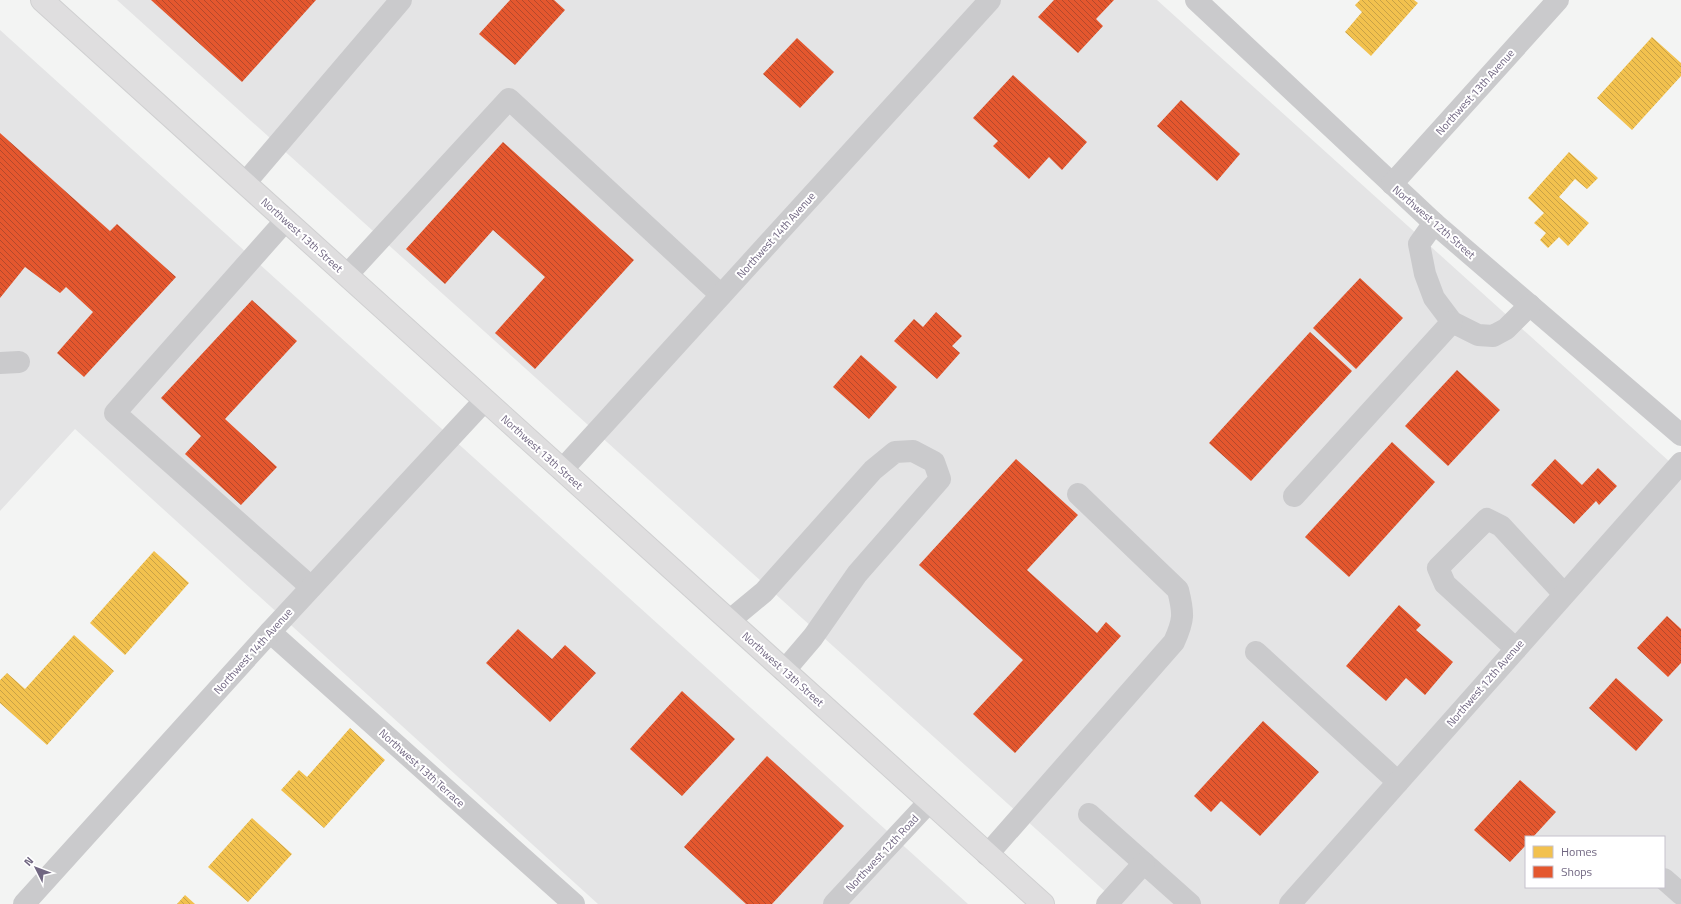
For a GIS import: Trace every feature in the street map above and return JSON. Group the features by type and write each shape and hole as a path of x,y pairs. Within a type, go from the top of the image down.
{"main road":[{"name":"Northwest 13th Street","path":"42,0 1043,904"}],"street":[{"name":"Northwest 14th Avenue","path":"562,470 990,0"},
{"name":"Northwest 12th Street","path":"1196,0 1434,223 1681,435"},
{"name":"Northwest 13th Avenue","path":"1392,184 1558,0"},
{"path":"245,183 397,2"},
{"path":"347,275 509,98 721,295"},
{"path":"286,220 115,413 311,587"},
{"path":"1434,223 1419,244 1423,266 1434,298 1452,322 1478,335 1493,336 1506,329 1530,305"},
{"path":"1294,496 1452,322"},
{"name":"Northwest 14th Avenue","path":"24,904 311,587 485,400"},
{"path":"729,621 764,592 873,470 890,456 896,452 913,451 934,462 940,479 857,574 813,637 784,671"},
{"name":"Northwest 12th Avenue","path":"1290,904 1681,463"},
{"path":"987,855 1174,642 1182,625 1182,607 1178,590 1078,494"},
{"path":"1516,649 1445,584 1438,568 1487,519 1506,530 1564,594"},
{"name":"Northwest 13th Terrace","path":"270,632 574,904"},
{"path":"1256,652 1398,782"},
{"name":"Northwest 12th Road","path":"834,904 929,802"},
{"path":"1089,814 1190,904"},
{"path":"1107,904 1144,863"},
{"path":"1665,880 1681,894"}],"shaded area":[{"path":"117,0 1157,0 1681,472 1681,904 1119,904"},
{"path":"0,30 968,904 598,904 75,429 0,511"}],"building: Homes":[{"path":"1360,0 1414,0 1418,3 1371,56 1345,32 1362,12 1355,5"},
{"path":"1652,37 1681,63 1681,76 1632,130 1597,98"},
{"path":"1569,152 1598,178 1587,189 1575,179 1559,197 1589,223 1568,246 1559,237 1548,248 1540,240 1546,233 1534,223 1544,213 1528,198"},
{"path":"154,551 189,583 125,655 90,623"},
{"path":"74,635 114,671 47,745 0,703 0,680 7,673 25,689"},
{"path":"350,728 385,760 324,828 281,790 299,770 307,777"},
{"path":"252,818 292,854 248,902 208,867"},
{"path":"185,895 195,904 177,904"}],"building: Shops":[{"path":"151,0 316,0 242,82"},
{"path":"510,0 554,0 565,10 515,65 479,34"},
{"path":"1054,0 1114,0 1096,19 1103,26 1078,53 1038,17"},
{"path":"797,38 834,72 800,108 763,74"},
{"path":"1013,75 1087,142 1062,170 1049,157 1029,179 993,146 998,141 973,118"},
{"path":"1181,100 1240,154 1217,181 1157,126"},
{"path":"0,133 110,231 117,224 176,277 84,377 57,353 93,312 66,287 60,293 25,267 0,298"},
{"path":"503,142 634,260 535,369 495,333 545,277 493,230 445,284 406,249"},
{"path":"1360,278 1403,318 1356,369 1313,328"},
{"path":"252,300 297,341 225,419 277,467 241,505 185,454 201,436 161,398"},
{"path":"936,312 962,336 952,346 960,353 937,379 894,341 914,319 923,327"},
{"path":"1310,332 1352,371 1251,481 1209,443"},
{"path":"861,355 897,387 869,419 833,387"},
{"path":"1457,370 1500,410 1448,466 1405,426"},
{"path":"1392,442 1435,482 1349,577 1305,537"},
{"path":"1016,459 1078,515 1027,570 1097,633 1106,622 1121,636 1015,753 973,714 1023,660 919,565"},
{"path":"1555,459 1582,485 1598,468 1617,486 1599,505 1596,501 1574,524 1531,485"},
{"path":"1399,605 1421,625 1416,630 1453,662 1425,695 1406,678 1386,701 1346,666"},
{"path":"1667,616 1681,629 1681,663 1668,677 1637,648"},
{"path":"518,629 552,659 565,645 596,673 550,722 486,663"},
{"path":"1616,678 1663,720 1636,751 1589,708"},
{"path":"682,691 735,739 682,796 630,749"},
{"path":"1263,721 1319,772 1260,836 1221,801 1211,812 1194,796"},
{"path":"767,756 844,826 772,904 746,904 684,847"},
{"path":"1520,780 1556,812 1534,836 1525,836 1525,846 1510,862 1474,830"}]}
